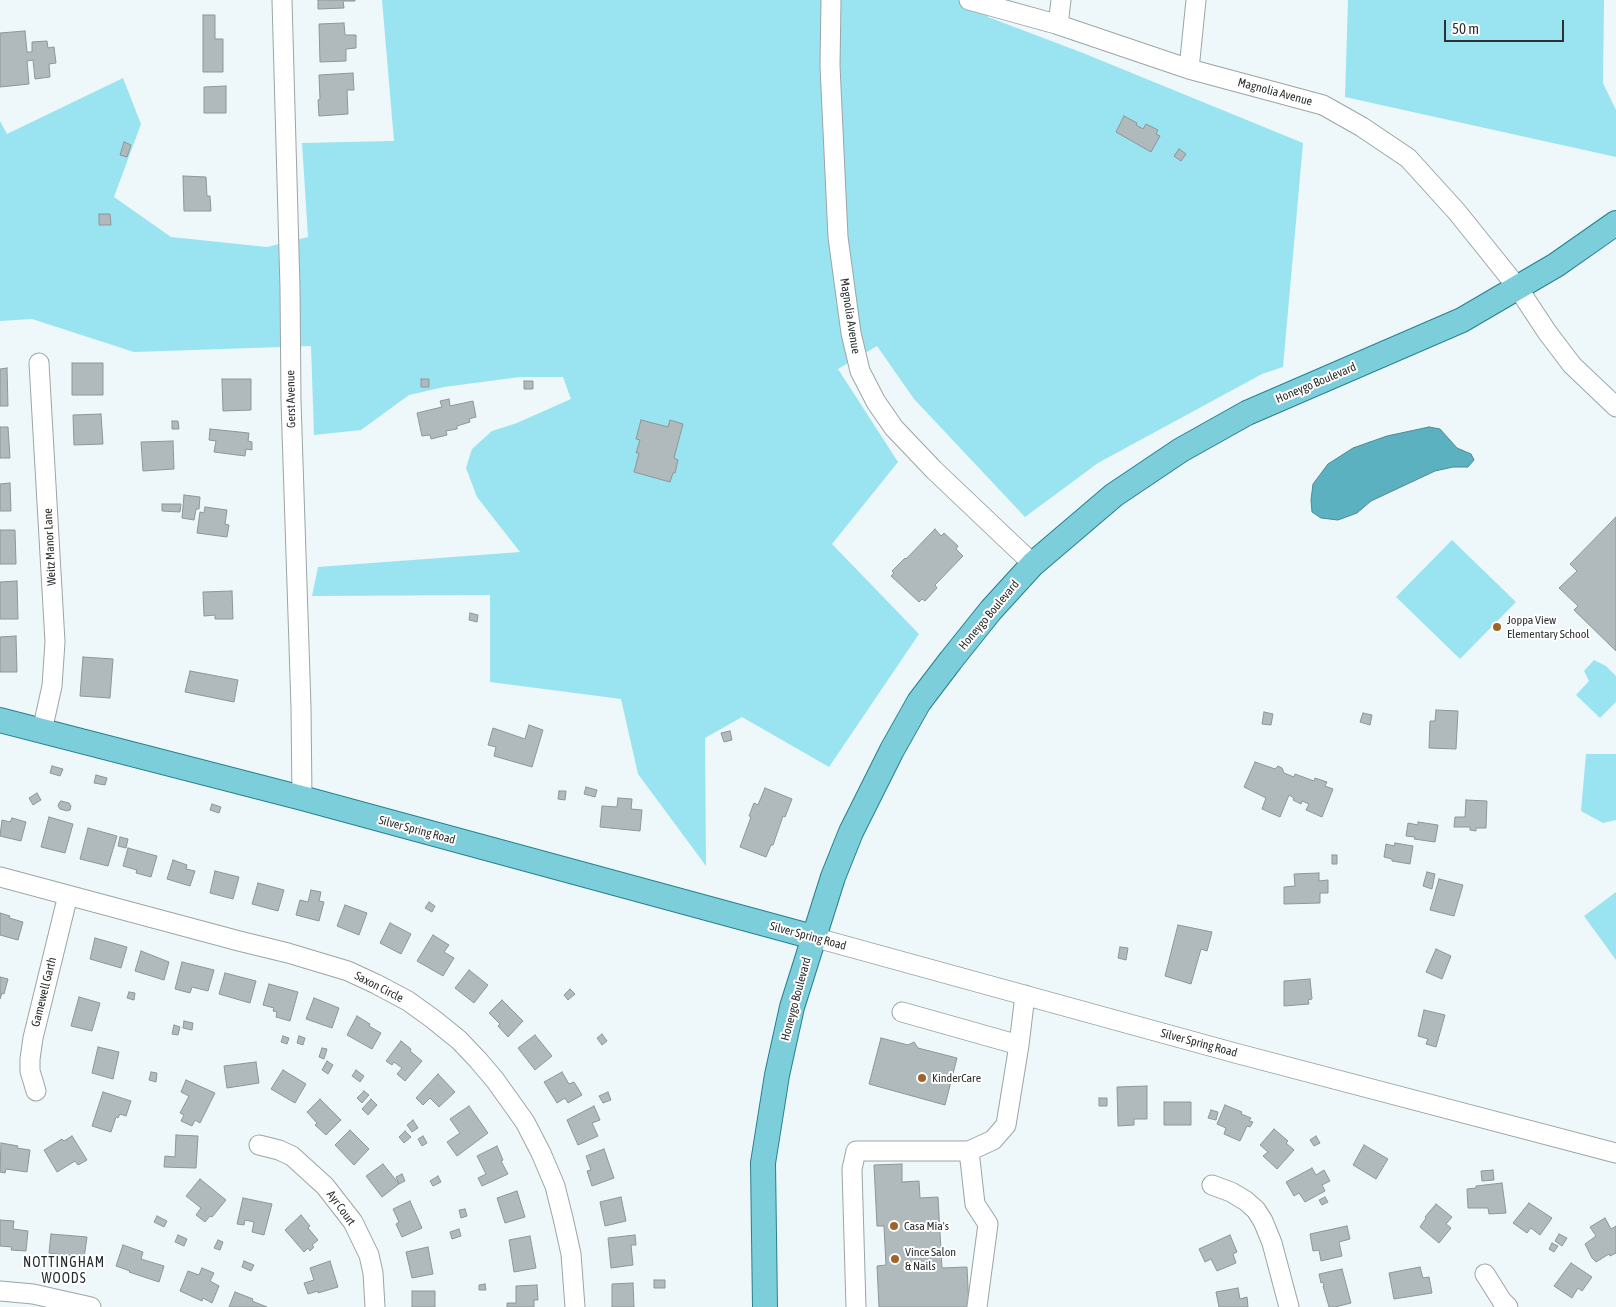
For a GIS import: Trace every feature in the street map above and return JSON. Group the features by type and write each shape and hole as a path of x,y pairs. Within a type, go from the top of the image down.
{"main road":[{"name":"Honeygo Boulevard","path":"765,1307 763,1163 777,1075 792,1007 813,937 833,876 851,832 892,750 920,702 991,610 1033,564 1114,495 1181,450 1247,413 1462,320 1556,265 1616,223"},
{"name":"Silver Spring Road","path":"0,720 302,798 813,937"}],"street":[{"name":"Gerst Avenue","path":"282,0 302,798"},
{"name":"Magnolia Avenue","path":"831,0 830,66 838,237 851,333 860,371 876,402 894,428 934,470 1033,564"},
{"name":"Magnolia Avenue","path":"969,0 1058,25 1189,69 1323,105 1362,127 1408,158 1457,212 1518,288 1547,332 1572,365 1616,407"},
{"path":"1058,25 1061,0"},
{"path":"1189,69 1196,0"},
{"name":"Weitz Manor Lane","path":"39,363 55,642 52,686 42,731"},
{"name":"Saxon Circle","path":"0,877 288,953 348,971 408,1001 432,1018 459,1040 495,1080 525,1122 541,1153 555,1186 564,1218 571,1254 576,1307"},
{"name":"Gamewell Garth","path":"36,1090 30,1071 33,1038 68,895"},
{"name":"Silver Spring Road","path":"813,937 1236,1053 1616,1153"},
{"path":"856,1307 852,1169 856,1151 969,1151 993,1140 1006,1125 1025,994"},
{"path":"902,1012 1019,1045"},
{"name":"Ayr Court","path":"259,1145 279,1150 292,1156 325,1186 353,1222 369,1255 373,1273 376,1307"},
{"path":"969,1151 975,1204 988,1224 977,1307"},
{"path":"1212,1185 1231,1192 1246,1201 1256,1210 1263,1221 1272,1243 1289,1307"},
{"path":"1486,1274 1502,1301 1508,1307"},
{"path":"0,1291 41,1296 91,1307"}],"shaded area":[{"path":"382,0 986,0 988,17 1083,53 1303,143 1283,367 1262,374 1098,463 1025,517 914,399 877,346 838,369 898,462 832,544 919,634 829,767 742,717 705,738 706,866 638,774 621,699 490,682 490,595 312,596 318,567 520,552 477,497 466,468 472,449 492,431 517,423 571,399 563,377 520,377 444,387 409,395 361,430 314,435 311,346 134,352 32,319 0,321 0,121 7,134 123,78 141,124 114,197 171,237 267,247 308,237 302,143 394,141"},
{"path":"1348,0 1604,0 1603,83 1616,110 1616,157 1345,97"},
{"path":"1429,427 1440,429 1457,448 1471,454 1474,460 1468,467 1453,467 1435,471 1371,501 1357,513 1338,520 1321,518 1312,512 1313,484 1328,464 1353,448 1387,436"},
{"path":"1452,540 1516,602 1460,659 1396,597"},
{"path":"1594,660 1606,666 1616,676 1616,702 1600,718 1576,695 1589,681 1584,671"},
{"path":"1586,754 1616,754 1616,820 1603,823 1581,811"},
{"path":"1616,892 1616,960 1584,916"}],"building":[{"path":"318,0 355,1 343,1 344,8 318,9"},
{"path":"203,15 215,15 215,39 223,39 223,72 203,72"},
{"path":"344,23 345,35 356,35 356,48 346,49 346,61 320,62 319,24"},
{"path":"25,31 27,52 32,52 32,42 47,41 48,48 54,47 56,63 49,64 50,77 35,79 33,60 27,61 29,84 0,87 0,33"},
{"path":"353,73 354,90 347,90 348,114 319,116 319,75"},
{"path":"226,86 226,113 204,113 204,87"},
{"path":"1124,116 1137,123 1136,125 1143,129 1146,124 1158,130 1156,134 1160,136 1151,152 1116,132"},
{"path":"124,142 131,145 127,157 120,155"},
{"path":"1179,149 1186,154 1181,161 1174,156"},
{"path":"183,176 206,177 207,196 210,196 211,211 184,211"},
{"path":"99,214 110,214 111,225 99,225"},
{"path":"72,363 103,363 103,395 72,395"},
{"path":"7,368 8,406 0,406 0,369"},
{"path":"222,379 251,379 251,410 223,411"},
{"path":"421,379 429,379 429,387 421,387"},
{"path":"524,381 533,381 533,389 524,389"},
{"path":"449,399 450,406 473,401 476,417 469,419 470,422 457,426 457,429 446,431 447,435 431,439 430,435 422,436 417,413 442,407 440,401"},
{"path":"101,414 103,444 74,445 73,415"},
{"path":"641,420 668,427 670,420 683,424 674,458 678,460 675,473 673,473 670,482 634,472 639,453 636,453 640,440 636,439"},
{"path":"172,421 178,421 179,429 172,429"},
{"path":"0,427 8,427 10,458 0,458"},
{"path":"210,429 249,433 248,441 252,442 252,450 246,449 245,456 214,452 216,441 209,440"},
{"path":"173,441 174,469 143,471 141,442"},
{"path":"10,483 11,511 0,511 0,484"},
{"path":"184,495 200,497 199,509 196,509 194,520 182,518"},
{"path":"162,504 181,504 180,512 162,511"},
{"path":"205,507 227,510 225,524 229,525 227,537 197,533 200,512 204,513"},
{"path":"1616,517 1616,651 1574,610 1578,606 1559,588 1577,571 1570,564"},
{"path":"935,529 941,536 944,533 958,546 956,549 963,556 935,585 937,588 925,601 922,599 919,602 891,576 894,573 892,571"},
{"path":"0,530 15,530 16,564 0,564"},
{"path":"17,581 18,619 0,619 0,582"},
{"path":"232,591 233,619 215,619 215,615 204,616 203,592"},
{"path":"470,613 478,615 477,622 469,620"},
{"path":"16,636 17,672 0,672 0,637"},
{"path":"83,657 113,659 110,698 80,696"},
{"path":"190,671 238,680 234,702 185,692"},
{"path":"1436,710 1458,711 1456,749 1429,748 1430,721 1435,721"},
{"path":"1264,712 1273,714 1271,725 1262,724"},
{"path":"1363,713 1372,715 1370,725 1360,722"},
{"path":"529,725 543,730 532,767 494,756 496,747 488,745 493,728 525,739"},
{"path":"730,731 732,740 724,742 721,733"},
{"path":"1255,762 1275,769 1278,766 1282,768 1284,773 1294,777 1295,774 1314,781 1315,778 1327,782 1325,786 1333,789 1322,817 1306,810 1309,804 1302,801 1301,804 1293,800 1294,798 1289,795 1280,817 1262,809 1266,798 1244,787"},
{"path":"52,766 63,769 60,776 50,773"},
{"path":"96,775 107,778 105,785 94,783"},
{"path":"586,787 597,790 595,797 584,794"},
{"path":"765,788 792,799 766,857 740,847 754,803 758,805"},
{"path":"559,791 566,791 565,800 558,799"},
{"path":"37,793 41,800 33,805 29,798"},
{"path":"618,798 632,799 631,809 642,810 640,831 600,827 602,806 617,807"},
{"path":"1466,800 1487,801 1486,828 1476,828 1476,831 1470,830 1470,827 1454,827 1455,817 1465,817"},
{"path":"61,801 69,803 71,806 70,810 60,809 58,806"},
{"path":"212,804 221,807 219,813 210,810"},
{"path":"49,817 73,824 65,853 41,847"},
{"path":"12,818 26,822 21,841 0,836 2,820 10,822"},
{"path":"1418,822 1438,825 1435,842 1406,836 1408,823 1418,825"},
{"path":"88,828 117,836 108,866 80,859"},
{"path":"120,837 128,839 126,848 118,846"},
{"path":"1395,843 1413,846 1410,864 1392,861 1392,859 1384,857 1386,844 1394,846"},
{"path":"128,848 157,856 151,877 136,873 137,870 123,866"},
{"path":"1332,855 1337,855 1337,864 1332,864"},
{"path":"173,860 187,865 186,869 195,871 190,886 167,879"},
{"path":"215,871 239,877 233,899 210,893"},
{"path":"1427,872 1435,874 1432,889 1423,886"},
{"path":"1319,873 1319,881 1328,880 1328,893 1320,893 1320,903 1284,904 1284,887 1295,886 1294,874"},
{"path":"1439,879 1463,885 1454,916 1430,910"},
{"path":"258,883 284,890 278,911 252,904"},
{"path":"311,890 321,892 319,901 324,902 319,921 296,915 300,900 308,902"},
{"path":"429,902 435,906 432,912 425,908"},
{"path":"345,905 367,913 359,935 337,926"},
{"path":"0,913 23,922 18,940 0,935"},
{"path":"390,923 411,934 401,954 380,943"},
{"path":"1178,925 1212,932 1207,951 1201,949 1191,984 1165,976"},
{"path":"433,935 449,945 444,952 454,958 443,976 417,961"},
{"path":"95,938 127,947 121,968 90,959"},
{"path":"1120,947 1128,948 1126,960 1118,958"},
{"path":"1436,949 1451,956 1442,979 1426,972"},
{"path":"141,951 169,962 164,980 135,971"},
{"path":"182,962 214,970 208,991 192,987 190,993 175,989"},
{"path":"469,970 488,985 474,1003 455,988"},
{"path":"225,973 256,981 250,1003 219,994"},
{"path":"0,977 8,979 4,994 2,993 0,999"},
{"path":"1310,979 1312,999 1308,1000 1309,1004 1284,1006 1284,981"},
{"path":"269,984 298,992 290,1021 276,1017 277,1012 273,1011 274,1008 263,1005"},
{"path":"570,989 575,994 568,1000 564,995"},
{"path":"129,992 135,993 134,1000 127,998"},
{"path":"79,997 100,1003 92,1031 71,1026"},
{"path":"314,998 339,1008 332,1028 306,1019"},
{"path":"502,1000 523,1021 508,1037 498,1026 500,1024 489,1013"},
{"path":"1424,1010 1445,1015 1436,1047 1426,1044 1428,1039 1418,1036"},
{"path":"357,1016 381,1033 372,1049 347,1035"},
{"path":"184,1021 193,1023 192,1030 183,1028"},
{"path":"174,1025 180,1027 178,1035 172,1034"},
{"path":"602,1034 607,1041 602,1045 597,1038"},
{"path":"535,1035 552,1056 535,1070 518,1048"},
{"path":"283,1036 289,1038 287,1044 281,1042"},
{"path":"299,1036 305,1038 303,1045 297,1043"},
{"path":"881,1038 908,1045 914,1042 918,1048 957,1058 945,1105 869,1084"},
{"path":"401,1041 422,1061 405,1081 397,1074 402,1068 394,1062 392,1065 386,1061"},
{"path":"98,1047 119,1052 113,1079 92,1073"},
{"path":"322,1048 327,1049 324,1059 319,1057"},
{"path":"327,1061 333,1065 328,1074 322,1070"},
{"path":"256,1062 259,1083 227,1088 224,1066"},
{"path":"283,1070 306,1084 295,1103 271,1089"},
{"path":"356,1070 364,1076 360,1082 352,1076"},
{"path":"151,1072 157,1073 156,1082 149,1080"},
{"path":"562,1072 569,1084 574,1082 582,1095 568,1103 565,1098 557,1103 544,1082"},
{"path":"438,1074 455,1092 439,1107 430,1098 423,1105 416,1098"},
{"path":"186,1080 215,1093 200,1123 195,1120 192,1126 181,1121 184,1115 180,1113 189,1096 181,1092"},
{"path":"1147,1086 1147,1119 1134,1119 1134,1125 1118,1126 1117,1087"},
{"path":"364,1091 369,1095 362,1103 357,1098"},
{"path":"103,1092 131,1101 126,1116 120,1114 118,1118 116,1117 111,1132 92,1126"},
{"path":"608,1092 611,1100 603,1103 599,1096"},
{"path":"1099,1098 1107,1098 1107,1106 1099,1106"},
{"path":"320,1099 341,1120 326,1135 315,1125 317,1123 307,1112"},
{"path":"371,1099 377,1105 368,1115 362,1109"},
{"path":"1164,1102 1191,1102 1191,1125 1164,1125"},
{"path":"1225,1105 1242,1112 1241,1114 1251,1118 1249,1121 1253,1122 1250,1127 1247,1126 1240,1141 1224,1134 1226,1128 1217,1124"},
{"path":"469,1106 488,1133 457,1156 447,1142 460,1133 450,1119"},
{"path":"594,1106 600,1120 592,1123 598,1136 578,1145 567,1120"},
{"path":"1211,1110 1218,1112 1216,1120 1208,1118"},
{"path":"413,1120 418,1128 412,1132 407,1125"},
{"path":"1274,1129 1288,1141 1286,1143 1294,1150 1277,1169 1263,1156 1268,1152 1260,1145"},
{"path":"350,1130 369,1149 354,1165 335,1145"},
{"path":"405,1131 411,1137 404,1143 399,1137"},
{"path":"176,1135 198,1136 196,1168 164,1167 165,1156 175,1157"},
{"path":"72,1136 87,1160 78,1165 75,1161 57,1172 44,1150 62,1139 64,1141"},
{"path":"423,1136 427,1143 422,1146 418,1139"},
{"path":"1316,1136 1320,1143 1314,1146 1310,1140"},
{"path":"1,1143 30,1150 27,1172 6,1169 5,1173 0,1172"},
{"path":"1364,1145 1388,1159 1376,1179 1353,1165"},
{"path":"497,1146 503,1160 501,1161 508,1174 482,1186 478,1178 486,1174 477,1156"},
{"path":"604,1149 614,1178 592,1186 587,1171 591,1170 586,1156"},
{"path":"383,1164 399,1184 382,1197 366,1176"},
{"path":"902,1164 902,1182 919,1181 920,1198 938,1197 942,1268 967,1267 969,1307 879,1307 877,1266 886,1265 884,1226 877,1226 874,1165"},
{"path":"1312,1168 1316,1175 1324,1170 1330,1181 1322,1185 1325,1191 1305,1202 1299,1193 1294,1196 1286,1182"},
{"path":"1493,1170 1494,1180 1482,1181 1481,1171"},
{"path":"402,1174 405,1181 399,1184 396,1177"},
{"path":"438,1176 441,1182 433,1186 430,1181"},
{"path":"200,1179 226,1200 212,1217 210,1216 205,1222 196,1215 201,1208 186,1196"},
{"path":"1502,1183 1506,1213 1489,1214 1488,1208 1468,1208 1467,1189"},
{"path":"517,1191 525,1217 505,1223 497,1198"},
{"path":"621,1197 626,1221 605,1226 600,1202"},
{"path":"1325,1197 1328,1202 1322,1205 1319,1200"},
{"path":"243,1198 272,1204 264,1235 252,1232 254,1222 245,1220 244,1225 237,1224"},
{"path":"410,1201 422,1228 402,1237 396,1224 399,1222 393,1209"},
{"path":"1529,1203 1552,1218 1540,1235 1531,1228 1527,1233 1513,1223"},
{"path":"1436,1204 1452,1217 1446,1224 1451,1228 1439,1243 1420,1227 1425,1217"},
{"path":"465,1209 467,1216 461,1218 459,1210"},
{"path":"301,1215 310,1226 308,1228 318,1240 312,1245 314,1247 310,1251 308,1248 304,1252 285,1230"},
{"path":"157,1216 167,1221 164,1227 154,1222"},
{"path":"1605,1218 1611,1229 1616,1226 1616,1253 1610,1256 1609,1254 1596,1262 1585,1244 1596,1236 1590,1227"},
{"path":"0,1220 14,1221 13,1229 28,1231 26,1251 11,1250 12,1247 0,1246"},
{"path":"1347,1226 1350,1239 1339,1242 1342,1256 1321,1261 1319,1250 1313,1251 1310,1234"},
{"path":"459,1229 461,1236 452,1239 450,1232"},
{"path":"51,1234 87,1237 84,1258 49,1253"},
{"path":"1559,1234 1567,1238 1562,1246 1555,1241"},
{"path":"178,1235 187,1239 184,1246 175,1242"},
{"path":"635,1235 636,1245 631,1245 633,1265 611,1268 608,1238"},
{"path":"1230,1235 1237,1252 1233,1254 1236,1263 1217,1271 1211,1259 1205,1262 1199,1249"},
{"path":"530,1236 536,1268 514,1272 509,1240"},
{"path":"218,1240 223,1242 220,1250 214,1248"},
{"path":"1552,1243 1558,1246 1554,1252 1549,1249"},
{"path":"123,1245 143,1252 141,1259 164,1266 159,1282 116,1266"},
{"path":"428,1247 433,1274 412,1278 406,1252"},
{"path":"244,1261 254,1265 251,1271 242,1267"},
{"path":"330,1261 338,1287 308,1294 304,1283 314,1280 310,1268"},
{"path":"1571,1263 1592,1277 1582,1291 1578,1288 1572,1298 1554,1286"},
{"path":"1420,1267 1423,1278 1429,1277 1432,1293 1394,1299 1389,1273"},
{"path":"202,1268 214,1273 210,1281 219,1286 212,1303 203,1298 202,1301 180,1291 188,1271 199,1275"},
{"path":"1342,1269 1351,1303 1329,1307 1323,1282 1321,1283 1319,1274"},
{"path":"654,1280 665,1280 665,1288 654,1288"},
{"path":"633,1283 634,1307 612,1307 612,1284"},
{"path":"485,1284 486,1290 479,1290 479,1285"},
{"path":"537,1285 538,1300 534,1300 534,1307 507,1307 507,1303 516,1303 516,1286"},
{"path":"1238,1288 1240,1299 1247,1297 1248,1307 1219,1307 1216,1292"},
{"path":"412,1291 435,1291 435,1307 412,1307"},
{"path":"235,1292 253,1299 252,1301 267,1307 229,1307"}],"place":[{"name":"Joppa View Elementary School","path":"1497,627"},
{"name":"KinderCare","path":"922,1078"},
{"name":"Casa Mia's","path":"894,1226"},
{"name":"Vince Salon & Nails","path":"895,1259"}],"district":[{"name":"NOTTINGHAM WOODS","path":"64,1272"}]}
